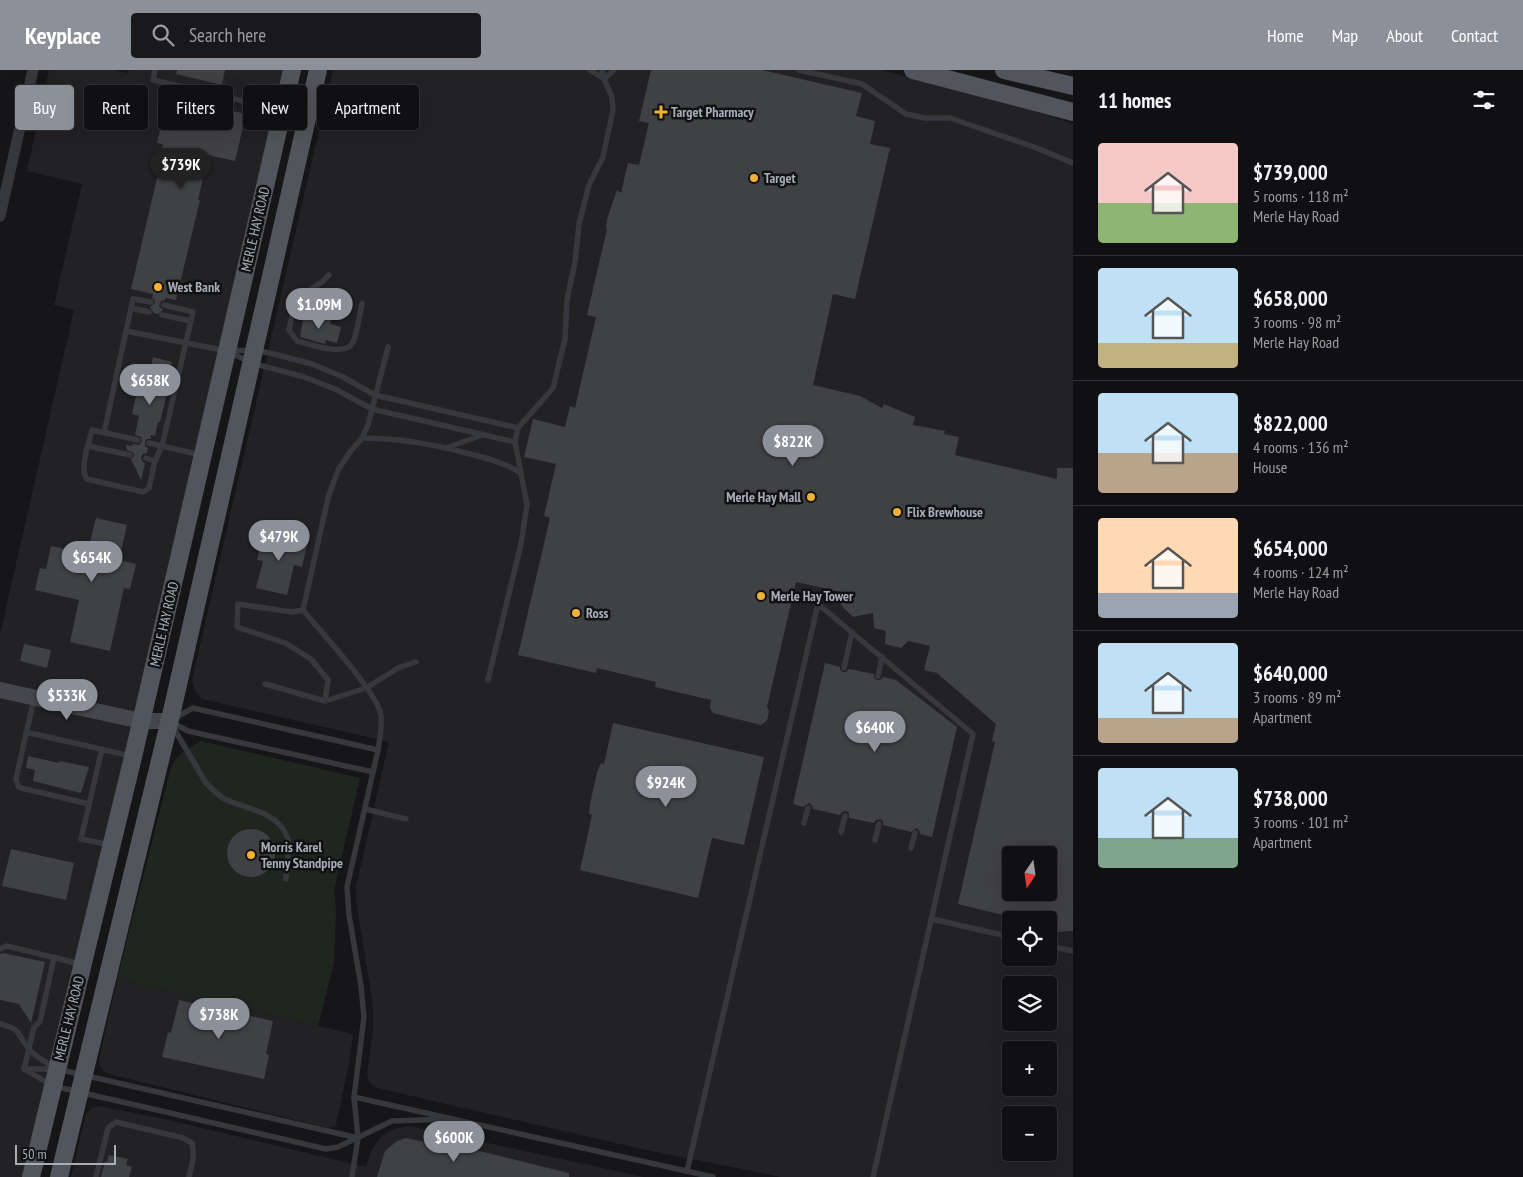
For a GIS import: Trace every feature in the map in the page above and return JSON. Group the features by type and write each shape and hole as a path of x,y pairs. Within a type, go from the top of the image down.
{"main road":[{"name":"MERLE HAY ROAD","path":"289,85 292,70"},
{"name":"MERLE HAY ROAD","path":"59,1177 169,721 318,70"},
{"path":"913,70 1073,112"},
{"path":"1004,70 1073,86"},
{"name":"MERLE HAY ROAD","path":"31,1177 112,846 278,130"}],"street":[{"path":"0,216 34,70"},
{"path":"0,690 141,722 169,721"}],"lane":[{"path":"155,70 152,80 243,101"},
{"path":"590,70 604,79"},
{"path":"488,680 521,544 527,505 515,442 518,428 553,388 565,339 566,300 575,262 579,224 589,185 603,156 613,110 612,97 602,70"},
{"path":"604,79 614,70"},
{"path":"799,70 862,84 906,114 924,118 950,118 1034,146 1073,163"},
{"path":"329,275 295,302 289,325 291,334 297,341 337,350 345,349 353,342 362,304"},
{"path":"104,433 133,298 151,302"},
{"path":"138,440 92,430 84,468 87,480 143,492 149,488 155,461 162,446 193,312 164,305"},
{"path":"131,308 149,312"},
{"path":"162,315 191,321"},
{"path":"126,332 253,356 312,364 343,377 375,395 518,428"},
{"path":"303,610 319,536 335,480 343,461 362,438 368,424 388,347"},
{"path":"227,351 253,356 335,389 372,410 515,442"},
{"path":"446,448 482,435"},
{"path":"362,438 392,438 446,448 500,461 521,473"},
{"path":"150,443 202,455"},
{"path":"88,446 130,455"},
{"path":"146,458 155,461"},
{"path":"303,610 292,612 238,604 237,627 285,643 311,659 328,680 325,701"},
{"path":"687,1171 818,604 915,685 943,712 974,734 873,1177"},
{"path":"303,610 366,688 376,702 380,715 381,729 378,750 347,887 348,915 361,986 364,1017 354,1097 358,1138 352,1177"},
{"path":"844,668 852,632"},
{"path":"878,676 882,657"},
{"path":"265,684 325,701 366,688 400,667 416,662"},
{"path":"910,690 915,685"},
{"path":"34,697 16,779 18,786 89,804"},
{"path":"169,721 192,708 378,750"},
{"path":"169,721 188,731 373,772"},
{"path":"169,721 211,788 222,798 261,812 273,819 282,828 288,837 286,879"},
{"path":"26,732 133,756"},
{"path":"102,749 81,839 112,846"},
{"path":"804,823 808,808"},
{"path":"364,810 406,819"},
{"path":"841,832 845,816"},
{"path":"876,840 879,824"},
{"path":"911,848 915,833"},
{"path":"932,919 1002,935"},
{"path":"0,949 7,946 82,964"},
{"path":"1057,948 1073,951"},
{"path":"24,1069 34,1027 40,1022 54,958"},
{"path":"0,1024 18,1032 29,1050 55,1078"},
{"path":"24,1069 326,1149 338,1147 392,1121 452,1118"},
{"path":"24,1069 81,1084 358,1138"},
{"path":"354,1097 713,1177"},
{"path":"96,1177 108,1128 116,1122 183,1138 192,1143 194,1159 190,1177"}],"shaded area":[{"path":"49,70 115,70 128,73 129,70 292,70 288,85 243,85 243,130 278,130 31,1177 0,1177 0,634 74,310 54,305 82,184 27,171 36,130 74,130 74,85 46,85"},
{"name":"Merle Hay Mall","path":"333,70 882,70 1019,106 1073,124 1073,1177 781,1177 646,1150 377,1088 370,1083 367,1075 373,1030 373,1006 356,901 356,887 389,742 202,699 195,691 192,680 319,130 419,130 419,85 330,85"},
{"path":"201,741 360,778 334,890 336,911 334,963 318,1026 117,979 171,768 180,755"},
{"path":"117,979 353,1034 336,1125 328,1128 105,1073 100,1066 99,1059"},
{"path":"99,1106 169,1120 366,1167 371,1151 380,1138 393,1129 410,1126 644,1177 71,1177 86,1114 92,1108"}],"building":[{"path":"177,70 225,70 222,85 176,74"},
{"name":"Merle Hay Mall","path":"651,70 762,70 862,93 856,116 875,121 870,144 890,148 855,299 833,294 813,385 860,396 882,408 884,404 915,417 913,425 945,431 944,434 959,437 955,455 1057,479 1057,468 1073,468 1073,931 1057,932 1057,911 1002,911 1002,915 958,904 995,742 992,741 996,724 937,673 924,670 930,646 908,641 901,648 885,644 886,631 874,628 873,613 853,617 841,605 839,600 841,592 796,582 767,707 769,711 767,721 761,725 713,713 710,708 711,700 655,687 656,682 597,668 596,673 518,655 550,518 544,516 556,464 524,457 533,419 565,427 570,406 575,408 596,317 587,315 607,229 607,219 617,190 621,193 628,163 639,165 649,123 639,121"},
{"path":"233,111 243,113 243,127 235,161 208,155 198,200 200,200 176,300 166,298 161,301 159,306 163,310 158,314 154,313 150,307 155,303 155,300 152,298 153,294 131,289 158,174 156,174 163,144 157,143 160,130 233,130"},
{"path":"304,314 331,320 330,324 341,327 337,343 326,340 325,344 300,337"},
{"path":"153,357 172,362 170,372 172,373 155,436 151,435 151,439 145,441 145,446 148,448 147,453 141,457 145,463 141,480 131,459 134,453 127,450 126,445 139,445 142,441 141,437 135,435 139,416 132,414 142,368 151,368"},
{"path":"96,518 127,525 119,560 136,564 130,589 124,588 110,651 70,642 79,600 35,590 40,568 46,569 51,546 87,554"},
{"path":"269,532 300,539 300,543 307,545 302,567 294,565 287,595 256,588 263,561 257,560 262,536 268,537"},
{"path":"24,644 51,650 47,668 20,661"},
{"path":"825,663 840,667 840,670 843,672 849,669 874,674 874,678 877,680 883,677 896,680 957,727 932,837 920,834 916,828 911,832 883,825 883,821 880,819 874,823 849,818 849,813 846,811 840,815 813,809 809,803 803,807 793,804"},
{"path":"613,723 764,757 744,845 712,838 698,898 580,870 592,815 589,814 590,804 597,772 601,763 604,764"},
{"path":"28,756 89,767 81,793 33,781 35,770 26,768"},
{"name":"Morris Karel Tenny Standpipe","path":"246,829 256,829 268,836 275,848 275,858 268,870 256,877 246,877 238,873 231,866 227,858 227,848 231,840 238,833"},
{"path":"11,849 74,863 66,900 2,886"},
{"path":"3,953 45,962 31,1023 19,1004 0,1000 0,954"},
{"path":"179,1000 273,1021 266,1054 269,1055 264,1079 162,1057 168,1032 171,1033"},
{"path":"406,1138 467,1151 467,1148 569,1173 569,1177 377,1177 385,1151 397,1141"},
{"path":"109,1155 128,1159 126,1165 132,1167 129,1177 101,1177 105,1161 107,1162"}],"place":[{"name":"Target Pharmacy","path":"661,112"},
{"name":"Target","path":"754,178"},
{"name":"West Bank","path":"158,287"},
{"name":"Merle Hay Mall","path":"811,497"},
{"name":"Flix Brewhouse","path":"897,512"},
{"name":"Merle Hay Tower","path":"761,596"},
{"name":"Ross","path":"576,613"},
{"name":"Morris Karel Tenny Standpipe","path":"251,855"}]}
